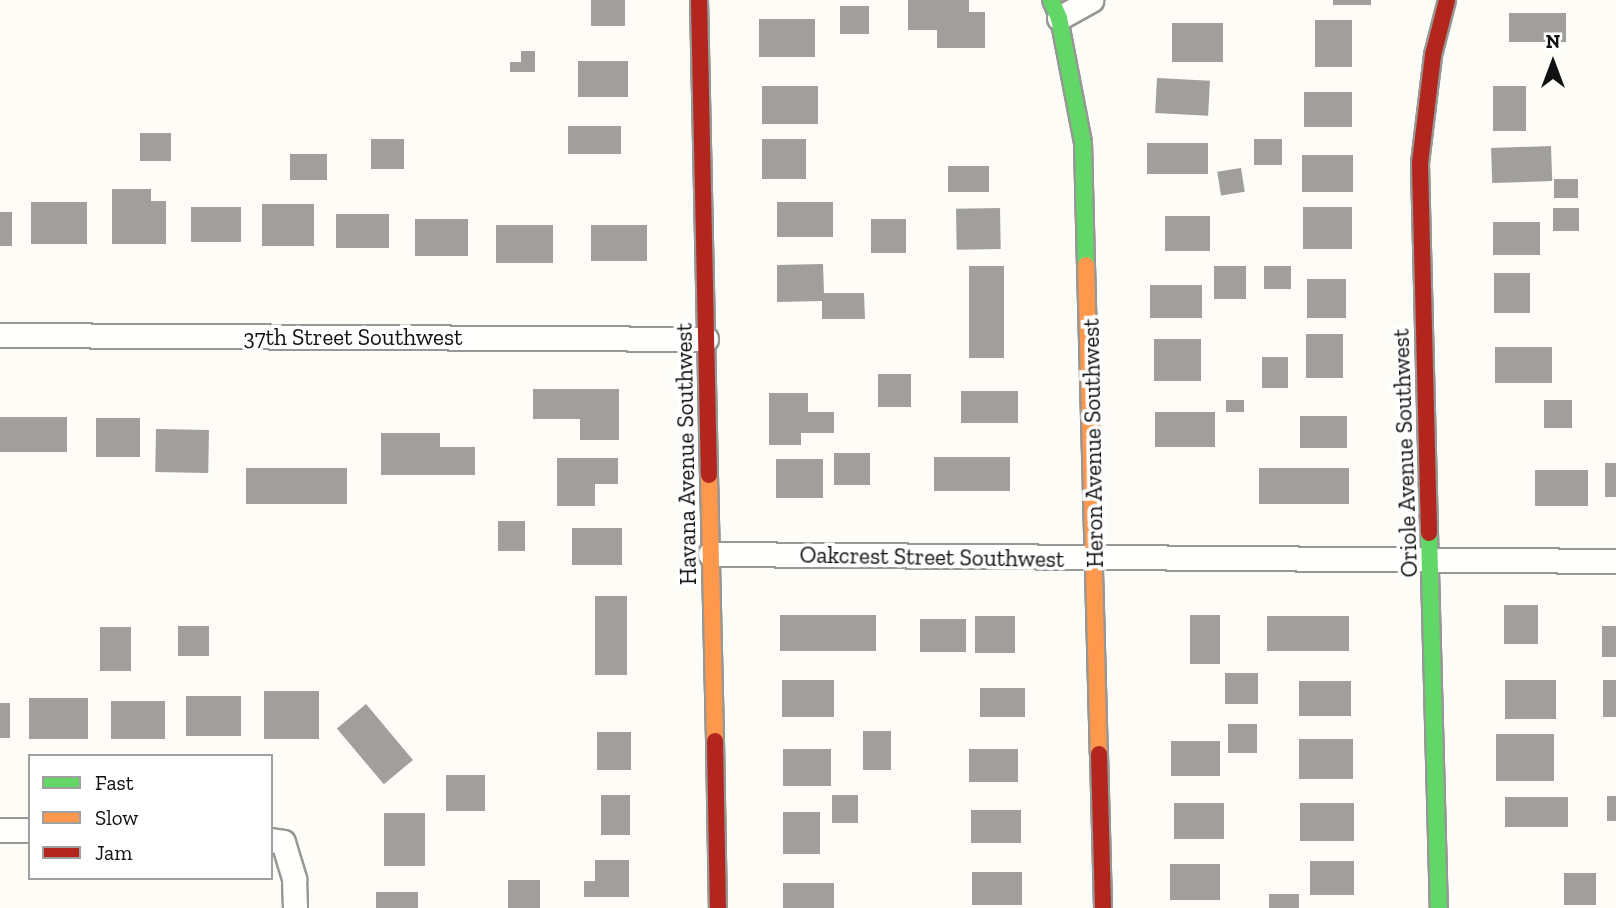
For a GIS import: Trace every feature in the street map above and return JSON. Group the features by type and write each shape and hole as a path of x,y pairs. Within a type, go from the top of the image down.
{"street":[{"name":"Havana Avenue Southwest","path":"699,0 718,908"},
{"name":"Heron Avenue Southwest","path":"1091,0 1055,9 1083,143 1104,908"},
{"name":"Oriole Avenue Southwest","path":"1439,908 1420,163 1433,55 1447,0"},
{"name":"37th Street Southwest","path":"0,335 706,339"},
{"name":"Oakcrest Street Southwest","path":"710,554 1616,561"},
{"path":"0,830 28,830"},
{"path":"277,841 294,878 295,908"}],"building":[{"path":"591,0 625,0 625,26 591,26"},
{"path":"908,0 969,0 969,12 985,12 985,48 937,48 937,30 908,30"},
{"path":"1333,0 1371,0 1371,5 1333,5"},
{"path":"840,6 869,6 869,34 840,34"},
{"path":"1509,13 1566,13 1566,42 1509,42"},
{"path":"759,19 815,19 815,57 759,57"},
{"path":"1315,20 1352,20 1352,67 1315,67"},
{"path":"1172,23 1223,23 1223,62 1172,62"},
{"path":"521,51 535,51 535,72 510,72 510,62 521,62"},
{"path":"578,61 628,61 628,97 578,97"},
{"path":"1157,78 1210,81 1208,116 1155,113"},
{"path":"762,86 818,86 818,124 762,124"},
{"path":"1493,86 1526,86 1526,131 1493,131"},
{"path":"1304,92 1352,92 1352,127 1304,127"},
{"path":"568,126 621,126 621,154 568,154"},
{"path":"140,133 171,133 171,161 140,161"},
{"path":"371,139 404,139 404,169 371,169"},
{"path":"762,139 806,139 806,179 762,179"},
{"path":"1254,139 1282,139 1282,165 1254,165"},
{"path":"1147,143 1208,143 1208,174 1147,174"},
{"path":"1551,146 1552,181 1492,183 1491,148"},
{"path":"290,154 327,154 327,180 290,180"},
{"path":"1302,155 1353,155 1353,192 1302,192"},
{"path":"948,166 989,166 989,192 948,192"},
{"path":"1241,168 1245,192 1221,195 1217,172"},
{"path":"1554,179 1578,179 1578,198 1554,198"},
{"path":"112,189 151,189 151,201 166,201 166,244 112,244"},
{"path":"31,202 87,202 87,244 31,244"},
{"path":"777,202 833,202 833,237 777,237"},
{"path":"262,204 314,204 314,246 262,246"},
{"path":"191,207 241,207 241,242 191,242"},
{"path":"1303,207 1352,207 1352,249 1303,249"},
{"path":"1000,208 1001,249 957,250 956,209"},
{"path":"1553,208 1579,208 1579,231 1553,231"},
{"path":"0,212 12,212 12,246 0,246"},
{"path":"336,214 389,214 389,248 336,248"},
{"path":"1165,216 1210,216 1210,251 1165,251"},
{"path":"415,219 468,219 468,256 415,256"},
{"path":"871,219 906,219 906,253 871,253"},
{"path":"1493,222 1540,222 1540,255 1493,255"},
{"path":"496,225 553,225 553,263 496,263"},
{"path":"591,225 647,225 647,261 591,261"},
{"path":"823,264 824,293 864,293 865,319 822,319 822,301 777,302 777,265"},
{"path":"969,266 1004,266 1004,358 969,358"},
{"path":"1214,266 1246,266 1246,299 1214,299"},
{"path":"1264,266 1291,266 1291,289 1264,289"},
{"path":"1494,273 1530,273 1530,313 1494,313"},
{"path":"1307,279 1346,279 1346,318 1307,318"},
{"path":"1150,285 1202,285 1202,318 1150,318"},
{"path":"1306,334 1343,334 1343,378 1306,378"},
{"path":"1154,339 1201,339 1201,381 1154,381"},
{"path":"1495,347 1552,347 1552,383 1495,383"},
{"path":"1262,357 1288,357 1288,388 1262,388"},
{"path":"878,374 911,374 911,407 878,407"},
{"path":"533,389 619,389 619,440 580,440 580,419 533,419"},
{"path":"961,391 1018,391 1018,423 961,423"},
{"path":"769,393 808,393 808,412 834,412 834,433 801,433 801,445 769,445"},
{"path":"1226,400 1244,400 1244,412 1226,412"},
{"path":"1544,400 1572,400 1572,428 1544,428"},
{"path":"1155,412 1215,412 1215,447 1155,447"},
{"path":"1300,416 1347,416 1347,448 1300,448"},
{"path":"0,417 67,417 67,452 0,452"},
{"path":"96,418 140,418 140,457 96,457"},
{"path":"156,429 209,430 208,473 155,472"},
{"path":"381,433 440,433 440,447 475,447 475,475 381,475"},
{"path":"834,453 870,453 870,485 834,485"},
{"path":"934,457 1010,457 1010,491 934,491"},
{"path":"557,458 618,458 618,484 595,484 595,506 557,506"},
{"path":"776,459 823,459 823,498 776,498"},
{"path":"1605,463 1616,463 1616,497 1605,497"},
{"path":"246,468 347,468 347,504 246,504"},
{"path":"1259,468 1349,468 1349,504 1259,504"},
{"path":"1535,470 1588,470 1588,506 1535,506"},
{"path":"498,521 525,521 525,551 498,551"},
{"path":"572,528 622,528 622,565 572,565"},
{"path":"595,596 627,596 627,675 595,675"},
{"path":"1504,605 1538,605 1538,644 1504,644"},
{"path":"780,615 876,615 876,651 780,651"},
{"path":"1190,615 1220,615 1220,664 1190,664"},
{"path":"975,616 1015,616 1015,653 975,653"},
{"path":"1267,616 1349,616 1349,651 1267,651"},
{"path":"920,619 966,619 966,652 920,652"},
{"path":"178,626 209,626 209,656 178,656"},
{"path":"1602,626 1616,626 1616,657 1602,657"},
{"path":"100,627 131,627 131,671 100,671"},
{"path":"1225,673 1258,673 1258,704 1225,704"},
{"path":"782,680 834,680 834,717 782,717"},
{"path":"1505,680 1556,680 1556,719 1505,719"},
{"path":"1603,680 1616,680 1616,717 1603,717"},
{"path":"1299,681 1351,681 1351,716 1299,716"},
{"path":"980,688 1025,688 1025,717 980,717"},
{"path":"264,691 319,691 319,739 264,739"},
{"path":"186,696 241,696 241,736 186,736"},
{"path":"29,698 88,698 88,739 29,739"},
{"path":"111,701 165,701 165,739 111,739"},
{"path":"0,703 10,703 10,738 0,738"},
{"path":"366,704 413,760 384,784 337,728"},
{"path":"1228,724 1257,724 1257,753 1228,753"},
{"path":"863,731 891,731 891,770 863,770"},
{"path":"597,732 631,732 631,770 597,770"},
{"path":"1496,734 1554,734 1554,781 1496,781"},
{"path":"1299,739 1353,739 1353,779 1299,779"},
{"path":"1171,741 1220,741 1220,776 1171,776"},
{"path":"783,749 831,749 831,786 783,786"},
{"path":"969,749 1018,749 1018,782 969,782"},
{"path":"446,775 485,775 485,811 446,811"},
{"path":"601,795 630,795 630,835 601,835"},
{"path":"832,795 858,795 858,823 832,823"},
{"path":"1607,796 1616,796 1616,821 1607,821"},
{"path":"1505,797 1568,797 1568,827 1505,827"},
{"path":"1174,803 1224,803 1224,839 1174,839"},
{"path":"1300,803 1354,803 1354,841 1300,841"},
{"path":"971,810 1021,810 1021,843 971,843"},
{"path":"783,812 820,812 820,854 783,854"},
{"path":"384,813 425,813 425,866 384,866"},
{"path":"595,860 629,860 629,897 584,897 584,881 595,881"},
{"path":"1310,861 1354,861 1354,895 1310,895"},
{"path":"1170,864 1220,864 1220,900 1170,900"},
{"path":"972,872 1022,872 1022,905 972,905"},
{"path":"1564,873 1596,873 1596,905 1564,905"},
{"path":"508,880 540,880 540,908 508,908"},
{"path":"783,883 834,883 834,908 783,908"},
{"path":"376,892 418,892 418,908 376,908"},
{"path":"1269,894 1299,894 1299,908 1269,908"}],"traffic: fast":[{"path":"1051,0 1059,18 1083,143 1086,265"},
{"path":"1429,533 1439,908"}],"traffic: slow":[{"path":"1086,265 1099,754"},
{"path":"709,475 715,741"}],"traffic: jam":[{"path":"699,0 709,475"},
{"path":"1429,533 1420,163 1433,55 1447,0"},
{"path":"715,741 718,908"},
{"path":"1099,754 1103,908"}]}
